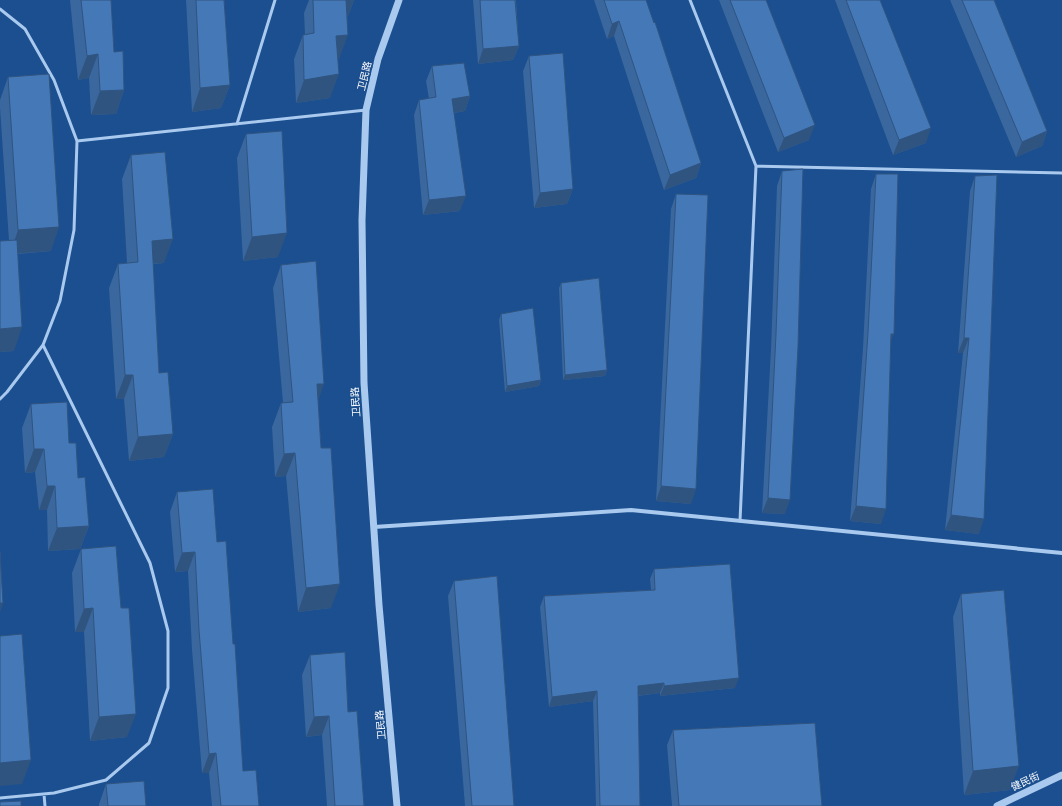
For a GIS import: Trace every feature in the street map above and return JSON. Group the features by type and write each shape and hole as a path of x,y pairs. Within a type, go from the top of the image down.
{"street":[{"name":"卫民路","path":"397,806 379,605 364,384 362,220 366,110 378,59 398,0"},
{"path":"374,527 631,510 1062,553"},
{"name":"健民街","path":"997,806 1062,775"}],"lane":[{"path":"236,124 276,0"},
{"path":"690,0 756,166 740,521"},
{"path":"0,9 26,29 54,80 77,141 74,230 60,301 43,345 0,399"},
{"path":"77,141 366,110"},
{"path":"756,166 1062,173"},
{"path":"0,798 54,793 106,780 149,743 168,688 168,631 150,563 43,345"},
{"path":"44,794 46,806"}],"building":[{"path":"81,0 111,0 114,52 123,51 124,90 100,91 98,54 87,56"},
{"path":"196,0 224,0 230,85 200,88"},
{"path":"313,0 346,0 348,35 336,36 339,74 304,80 303,35 314,33"},
{"path":"480,0 515,0 519,46 483,49"},
{"path":"604,0 646,0 654,23 655,22 701,163 670,175 619,21 612,24"},
{"path":"730,0 766,0 815,125 784,138"},
{"path":"846,0 880,0 931,128 899,140"},
{"path":"962,0 994,0 1047,131 1022,142"},
{"path":"563,53 573,189 540,193 529,56"},
{"path":"464,63 470,96 452,99 466,196 429,200 419,100 436,97 432,66"},
{"path":"49,74 59,227 18,230 8,77"},
{"path":"282,131 287,233 252,237 246,134"},
{"path":"165,152 173,239 152,241 159,373 168,372 173,434 138,437 133,375 125,375 118,264 138,262 131,155"},
{"path":"803,169 798,347 790,500 768,498 782,171"},
{"path":"876,174 898,174 894,334 891,334 886,509 856,506 868,333"},
{"path":"997,175 984,519 951,515 969,338 964,338 975,176"},
{"path":"676,194 708,195 696,489 661,486"},
{"path":"17,240 22,327 0,329 0,241"},
{"path":"316,261 324,384 317,384 321,448 331,448 340,584 306,588 295,453 284,454 281,403 293,402 281,265"},
{"path":"599,278 607,370 565,375 561,283"},
{"path":"533,308 541,380 507,386 501,314"},
{"path":"67,402 69,443 76,443 78,478 85,477 89,526 57,528 55,486 47,486 44,449 34,449 31,404"},
{"path":"213,489 217,542 226,541 233,644 235,644 243,771 256,770 259,806 221,806 216,753 209,754 199,630 195,552 182,553 177,492"},
{"path":"116,546 121,608 129,608 136,714 99,717 93,608 84,609 81,549"},
{"path":"0,552 3,603 0,603"},
{"path":"730,564 739,678 664,686 664,683 638,686 640,806 600,806 597,691 552,697 544,596 655,590 654,569"},
{"path":"497,576 514,806 472,806 454,581"},
{"path":"1004,590 1019,766 973,771 961,594"},
{"path":"22,634 31,760 0,763 0,636"},
{"path":"345,652 348,712 357,711 364,806 335,806 329,716 314,717 310,655"},
{"path":"815,723 822,806 679,806 673,730"},
{"path":"144,781 146,806 108,806 106,784"},
{"path":"21,801 21,806 0,806 0,802"}]}
